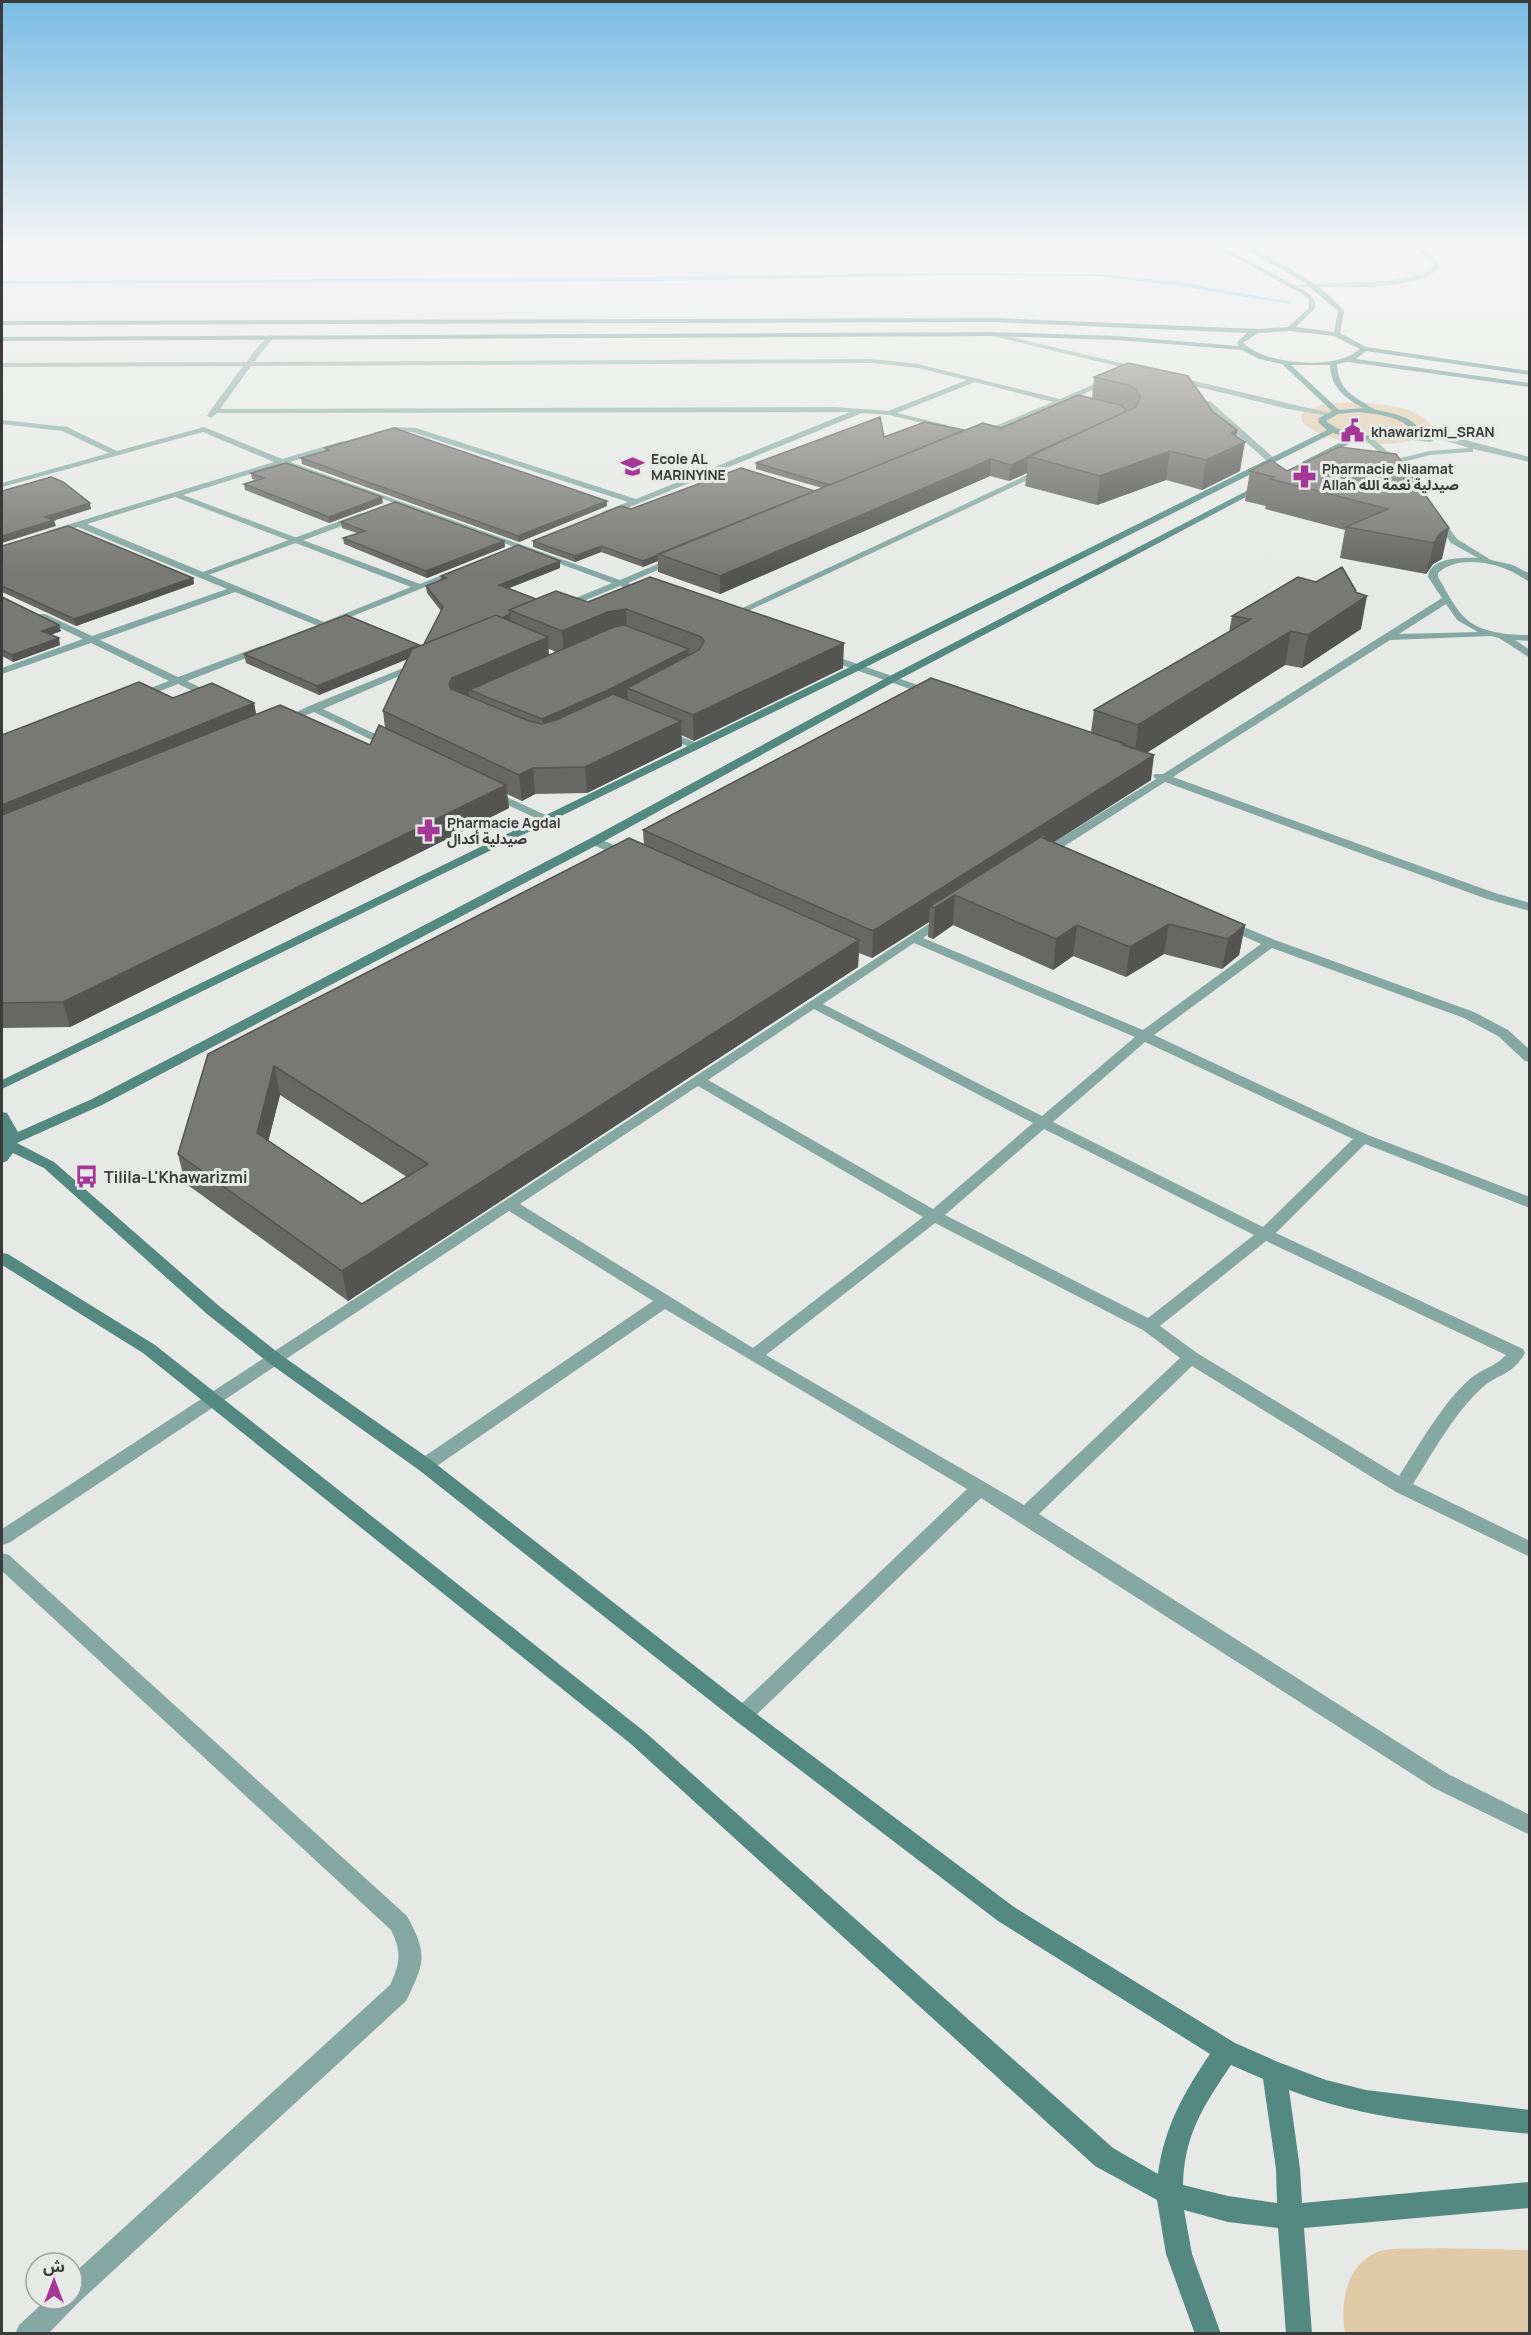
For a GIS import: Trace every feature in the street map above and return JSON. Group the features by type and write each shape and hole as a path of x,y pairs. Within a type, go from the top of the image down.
{"street":[{"path":"204,429 214,411 257,354"},
{"path":"1074,354 1150,372"},
{"path":"1253,354 1284,362 1333,363 1350,360 1362,354"},
{"path":"1398,354 1530,373"},
{"path":"1350,360 1530,385"},
{"path":"2,365 873,361 918,366 1091,409"},
{"path":"1284,362 1333,413"},
{"path":"1333,363 1333,380 1340,390 1372,411"},
{"path":"973,436 1119,380 1138,369"},
{"path":"1161,375 1288,407 1333,413 1372,411 1399,417 1412,427 1460,443 1530,460"},
{"path":"889,413 975,380"},
{"path":"1176,394 1208,404 1271,460"},
{"path":"1288,407 1322,422 1332,430 1362,437 1396,436 1460,443"},
{"path":"214,411 863,410 889,413 950,428"},
{"path":"594,518 863,410"},
{"path":"1322,422 1323,418 1333,413"},
{"path":"2,422 64,429 115,453"},
{"path":"2,429 17,424"},
{"path":"1396,436 1409,432 1412,427"},
{"path":"2,486 204,429 280,461 400,502 651,594"},
{"path":"366,436 388,430 413,430 635,501"},
{"path":"2,1085 858,667 1332,430"},
{"path":"1393,460 1396,436"},
{"path":"1362,437 1393,460 1401,471"},
{"path":"1294,469 1362,437"},
{"path":"45,534 355,440"},
{"path":"1393,460 1430,453 1482,449"},
{"path":"727,465 737,468"},
{"path":"724,620 1053,466"},
{"path":"7,1148 595,841 892,679 1273,480"},
{"path":"174,495 420,587"},
{"path":"379,510 400,502"},
{"path":"1427,506 1454,541 1498,564 1520,571 1530,579"},
{"path":"200,575 369,513"},
{"path":"78,524 323,625"},
{"path":"1454,541 1451,552 1433,572 1433,577 1466,623 1498,635 1530,655"},
{"path":"511,551 531,543"},
{"path":"548,613 683,557"},
{"path":"1443,563 1468,560 1498,564"},
{"path":"312,629 470,567"},
{"path":"2,672 235,590"},
{"path":"1030,862 1055,852 1164,777 1448,599"},
{"path":"35,613 221,701"},
{"path":"713,616 735,624"},
{"path":"1388,637 1498,635 1530,638"},
{"path":"124,700 179,682 279,642"},
{"path":"813,651 946,699"},
{"path":"272,725 432,660"},
{"path":"313,708 398,748"},
{"path":"655,729 696,746"},
{"path":"1142,770 1491,896 1530,907"},
{"path":"483,789 546,819"},
{"path":"595,841 638,860"},
{"path":"2,1538 699,1081 814,1004 868,964 952,913"},
{"path":"1215,920 1270,943 1469,1015 1503,1033 1530,1058"},
{"path":"913,938 1144,1036 1363,1138 1530,1203"},
{"path":"754,1356 934,1216 1144,1036 1270,943"},
{"path":"814,1004 1264,1234 1523,1350 1503,1369 1478,1382 1440,1425 1402,1487"},
{"path":"699,1081 934,1216 1149,1326 1191,1357 1402,1487 1530,1550"},
{"path":"2,1116 11,1131 7,1148"},
{"path":"1149,1326 1264,1234 1363,1138"},
{"path":"7,1148 49,1165 213,1310 275,1359 424,1465 743,1715 1006,1914 1227,2051 1274,2073 1326,2092 1366,2102 1530,2122"},
{"path":"510,1205 754,1356 1026,1515 1441,1781 1530,1826"},
{"path":"2,1258 149,1349 638,1738 1104,2157 1142,2180 1170,2193 1251,2213 1290,2217 1530,2195"},
{"path":"424,1465 665,1301"},
{"path":"1026,1515 1191,1357"},
{"path":"743,1715 980,1488"},
{"path":"2,1560 399,1923 409,1940 413,1963 398,1993 84,2282"},
{"path":"1208,2334 1187,2286 1177,2254 1171,2223 1170,2193 1174,2153 1185,2117 1203,2085 1227,2051"},
{"path":"1274,2073 1288,2169 1299,2334"},
{"path":"28,2334 53,2311"}],"shaded area":[{"path":"1355,402 1407,410 1425,419 1432,426 1431,433 1418,439 1401,442 1365,444 1329,437 1302,422 1301,415 1313,408 1327,404"},
{"path":"1389,2249 1529,2250 1529,2333 1345,2333 1343,2310 1347,2287 1351,2276 1366,2258"}],"building":[{"path":"1128,363 1188,376 1213,412 1237,430 1232,433 1245,442 1206,460 1170,451 1100,476 1028,456 1136,407 1141,397 1136,389 1129,385 1094,377"},
{"path":"1078,395 1120,405 1127,411 1011,465 991,459 720,576 658,554 983,423 1001,428"},
{"path":"880,417 884,437 925,422 964,430 830,485 756,463"},
{"path":"394,428 607,501 518,536 301,458 329,450 325,448"},
{"path":"1339,447 1396,454 1449,528 1440,533 1434,543 1346,527 1388,509 1270,479 1274,477 1250,471 1271,460 1287,471"},
{"path":"286,463 382,497 329,517 244,484 264,478 251,473"},
{"path":"741,468 815,491 643,561 601,546 575,556 533,541 621,506 631,509"},
{"path":"51,477 63,482 90,503 45,517 54,520 2,536 2,491"},
{"path":"395,502 504,541 426,571 343,538 365,531 341,522"},
{"path":"68,526 193,578 74,619 2,586 2,546"},
{"path":"518,545 560,561 499,585 536,599 509,610 510,614 502,618 496,615 424,644 443,607 426,586 446,578 441,576"},
{"path":"1342,567 1355,592 1367,596 1308,635 1291,631 1138,725 1094,710 1251,619 1232,616 1298,577 1316,582"},
{"path":"650,577 844,643 693,715 627,688 699,650 704,641 701,637 626,609 607,612 562,631 509,610 556,591 588,602"},
{"path":"2,597 59,625 42,631 59,638 12,655 2,650"},
{"path":"346,615 419,645 317,686 244,654"},
{"path":"496,615 548,637 452,678 449,684 451,689 529,721 542,724 613,694 681,721 585,767 533,768 519,775 383,711 412,649"},
{"path":"624,625 689,649 608,690 542,719 469,690 614,627"},
{"path":"931,678 1154,755 873,931 643,830"},
{"path":"139,682 173,698 212,683 254,703 2,805 2,735"},
{"path":"280,705 370,745 379,725 506,785 63,1002 2,1003 2,815"},
{"path":"1055,828 1043,838 1245,925 1228,939 1169,924 1130,947 1077,925 1056,939 955,895 935,908 930,906"},
{"path":"629,838 859,940 342,1271 178,1154 208,1054","holes":["274,1066 428,1164 362,1204 257,1133"]}],"place":[{"name":"khawarizmi_SRAN","path":"1353,431"},
{"name":"Ecole AL MARINYINE","path":"633,466"},
{"name":"Pharmacie Niaamat Allah صيدلية نعمة الله","path":"1304,476"},
{"name":"Pharmacie Agdal صيدلية أكدال","path":"429,830"},
{"name":"Tilila-L'Khawarizmi","path":"86,1177"}]}
